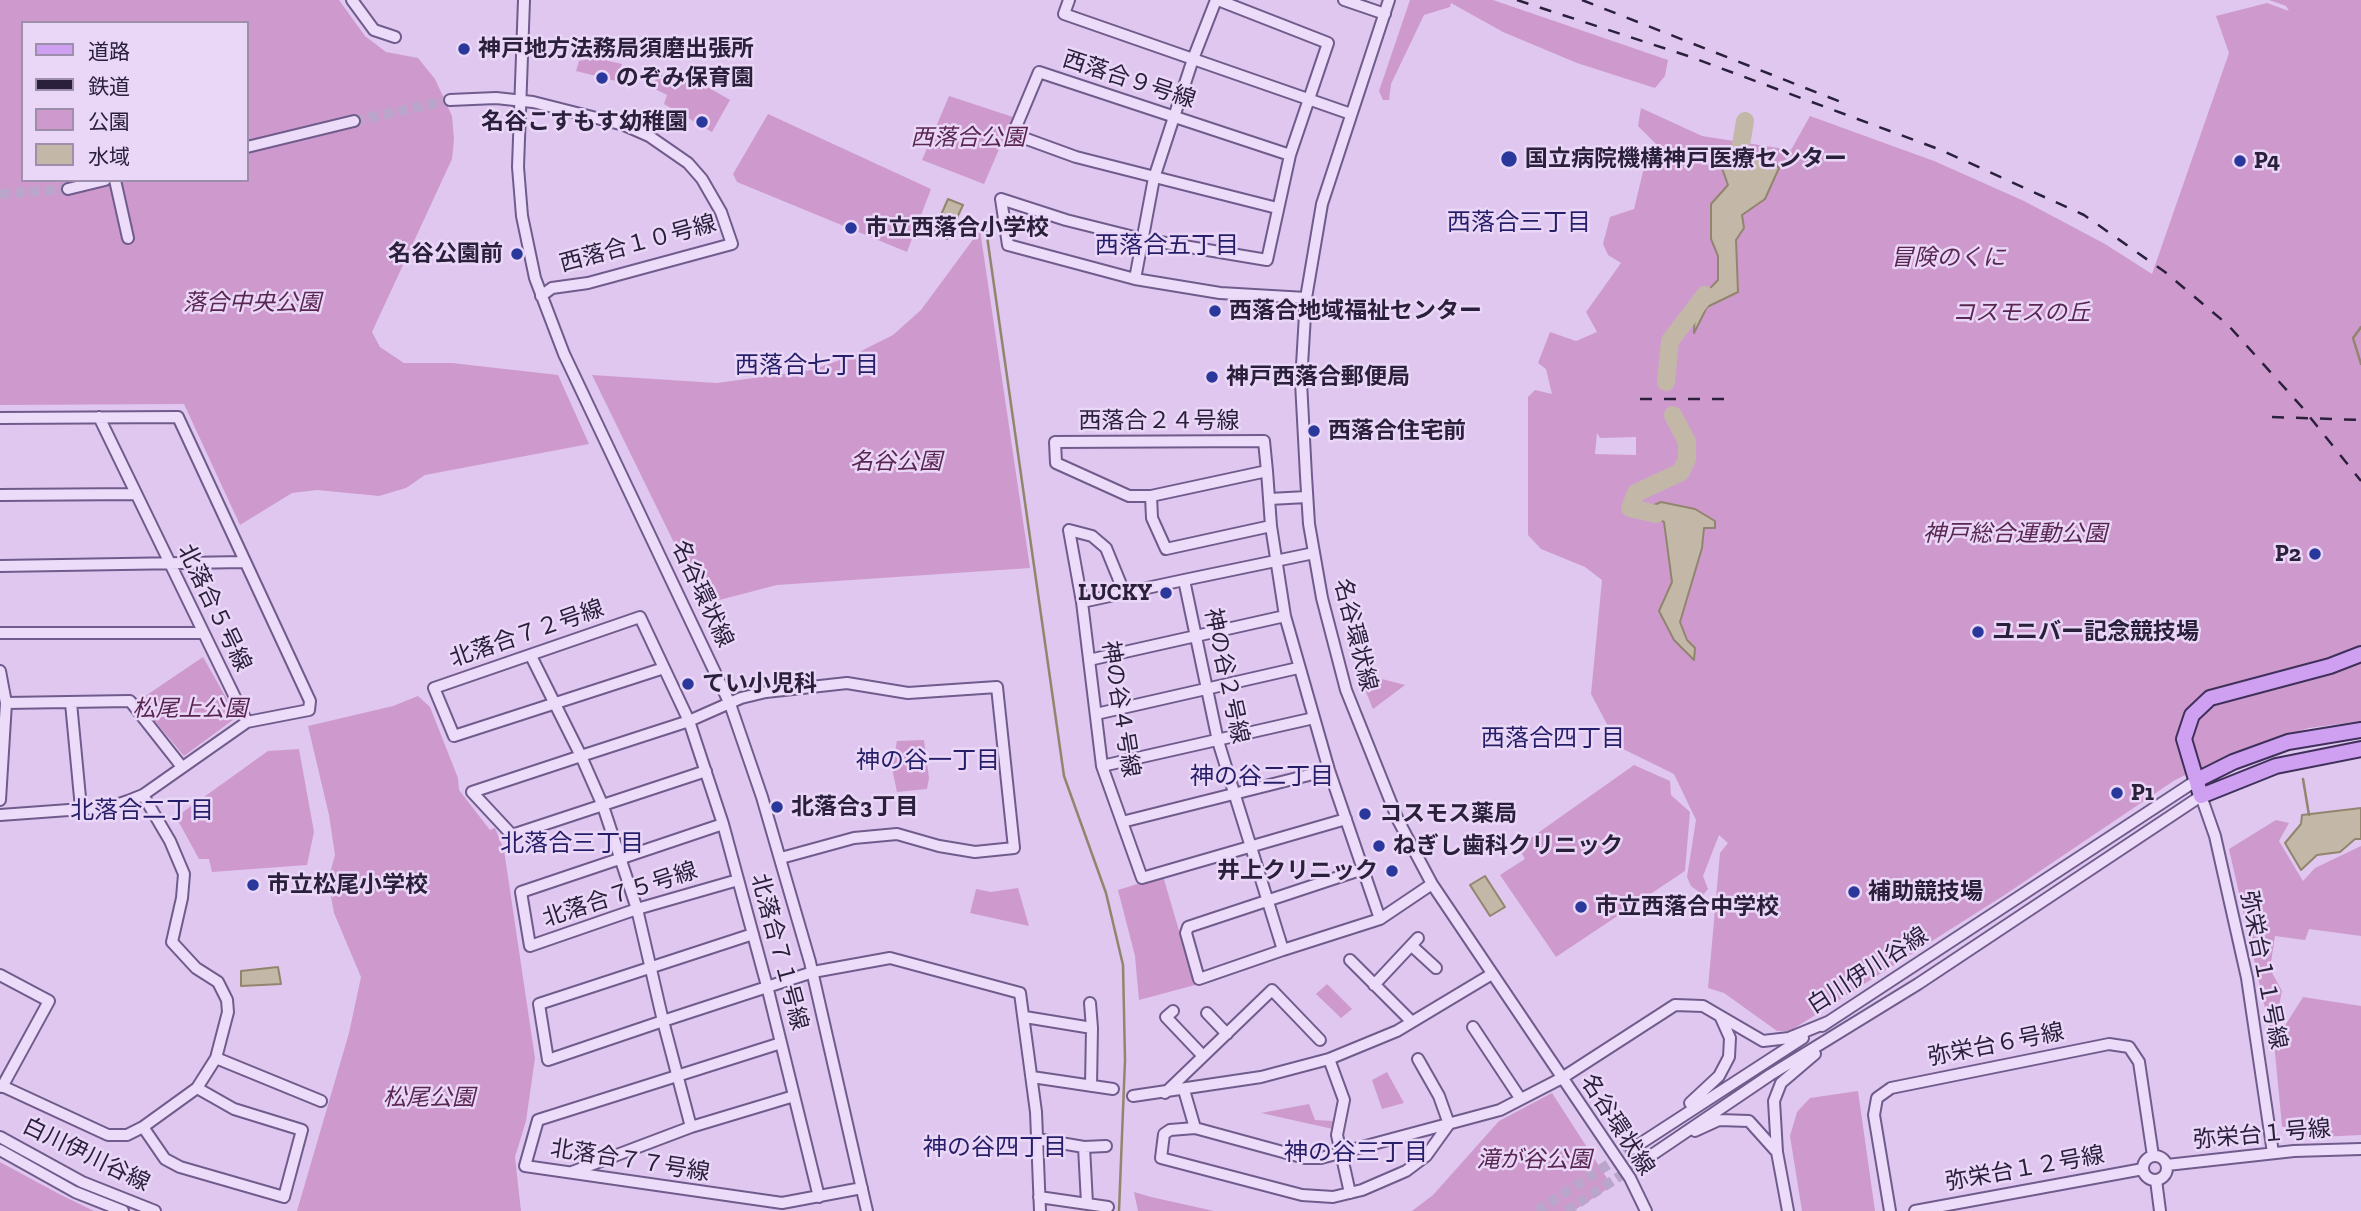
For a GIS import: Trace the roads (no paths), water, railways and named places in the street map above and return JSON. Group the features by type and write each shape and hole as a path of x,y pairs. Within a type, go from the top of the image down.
{"main road":[{"path":"2361,654 2330,666 2204,701 2192,715 2185,731 2185,746 2201,796 2276,766 2361,749"},
{"path":"2197,780 2233,762 2288,743 2361,730"}],"street":[{"path":"352,0 374,30 395,37"},
{"name":"名谷環状線","path":"524,0 520,201 528,250 541,296 564,354 730,704 781,858 813,972 867,1211"},
{"path":"1069,0 1063,14 1351,114"},
{"path":"1135,279 1142,239 1154,178 1193,59 1217,0 1328,43 1290,155 1267,260 1142,239 1066,220 1001,199 1008,245 1135,279 1220,293 1306,298"},
{"path":"1344,0 1385,14"},
{"name":"名谷環状線","path":"1387,1 1322,204 1306,298 1301,382 1307,497 1322,598 1346,690 1385,792 1432,884 1630,1178 1647,1211"},
{"name":"西落合９号線","path":"1277,208 1076,157 1013,134 1039,72 1290,155"},
{"path":"450,100 471,97 520,101"},
{"name":"西落合１０号線","path":"520,101 568,109 624,125 670,149 702,179 721,212 732,244 588,283 552,288 541,296"},
{"path":"248,147 354,121"},
{"path":"68,189 97,182"},
{"path":"115,182 128,238"},
{"name":"北落合５号線","path":"99,417 247,722"},
{"path":"0,418 178,417 310,701 309,710 247,722 143,795 110,807 0,815"},
{"name":"西落合２４号線","path":"1267,471 1151,496 1129,496 1056,463 1055,442 1264,441 1267,471 1271,526 1275,560 1285,616 1329,770 1380,919"},
{"path":"0,495 135,494"},
{"path":"1151,496 1152,518 1166,549 1271,526"},
{"path":"1269,499 1307,497"},
{"name":"神の谷４号線","path":"1124,592 1106,548 1092,536 1069,530 1082,602 1102,765 1142,878 1346,819"},
{"name":"神の谷２号線","path":"1283,950 1218,741 1184,580 1314,553"},
{"path":"0,566 244,562"},
{"path":"1082,602 1184,580"},
{"path":"1089,660 1195,634 1285,616"},
{"name":"北落合７２号線","path":"664,668 454,736 434,688 639,617 664,668 689,721"},
{"path":"0,633 202,633"},
{"path":"531,656 603,806 637,909 691,1127"},
{"path":"1096,714 1298,668"},
{"path":"0,671 6,703 0,800"},
{"path":"706,771 512,835 471,792 689,721 741,698 766,692 847,683 908,693 998,687 1014,848 975,852 939,846 897,834 854,838 781,858"},
{"path":"6,703 130,701 183,767"},
{"path":"71,703 81,808"},
{"path":"1102,765 1314,718"},
{"name":"北落合７１号線","path":"689,721 723,824 768,986 819,1198"},
{"path":"1122,822 1329,770"},
{"name":"白川伊川谷線","path":"1632,1149 2197,780"},
{"path":"0,975 49,1002 1,1086 108,1135 127,1135 143,1127 197,1088 216,1058 228,1013 227,1000 218,982 197,968 172,942 183,898 184,873 170,841 143,795"},
{"name":"白川伊川谷線","path":"1640,1163 1770,1075 1848,1028 2201,796"},
{"name":"弥栄台１１号線","path":"2201,796 2215,836 2247,978 2273,1153"},
{"name":"北落合７５号線","path":"723,824 521,892 530,946 637,909 738,880"},
{"path":"1363,869 1188,927 1185,933 1199,979 1380,919 1432,884"},
{"path":"753,934 539,1004 548,1060 813,972 890,958 1020,993 1032,1077 1040,1211"},
{"path":"1374,985 1415,942 1436,968"},
{"path":"1350,960 1412,1022"},
{"path":"1133,1096 1261,1077 1329,1059 1412,1022 1492,974"},
{"path":"1165,1093 1272,990 1320,1041"},
{"path":"1090,1003 1091,1086"},
{"path":"1449,1124 1426,1156 1406,1171 1333,1197 1301,1195 1161,1158 1164,1134 1170,1130 1195,1128 1305,1158 1342,1154 1449,1124 1500,1110 1562,1079 1675,1005 1694,1004 1763,1041 1789,1038 1828,1022"},
{"path":"1173,1011 1166,1017 1203,1056"},
{"path":"1207,1013 1227,1034"},
{"path":"1025,1017 1091,1028"},
{"path":"1649,1138 1704,1092 1726,1066 1731,1047 1721,1018"},
{"path":"1473,1027 1520,1098"},
{"path":"1788,1211 1777,1152 1776,1092 1794,1071 1848,1028"},
{"name":"北落合７７号線","path":"781,1044 538,1120 525,1166 782,1203 862,1188"},
{"name":"弥栄台６号線","path":"1890,1211 1874,1115 1877,1098 1891,1088 2109,1044 2129,1047 2138,1062 2153,1156"},
{"path":"216,1058 321,1101"},
{"path":"1329,1059 1344,1100 1337,1135 1350,1193"},
{"path":"1418,1059 1439,1096 1449,1124"},
{"path":"1032,1077 1112,1088"},
{"path":"143,1127 165,1159 180,1167 284,1197 302,1130 234,1109 197,1088"},
{"path":"1184,1090 1195,1128"},
{"path":"569,1173 691,1127 794,1096"},
{"path":"1676,1138 1719,1120 1738,1119 1749,1122 1759,1130 1777,1152"},
{"name":"白川伊川谷線","path":"0,1137 82,1182 155,1211"},
{"path":"1037,1139 1084,1147 1106,1146"},
{"path":"1084,1147 1087,1203"},
{"name":"弥栄台１号線","path":"2167,1165 2273,1153 2361,1149"},
{"name":"白川伊川谷線","path":"0,1150 75,1192 123,1211"},
{"path":"2153,1156 2162,1158 2167,1165 2165,1174 2156,1180 2147,1177 2143,1169 2145,1160 2153,1156"},
{"name":"弥栄台１２号線","path":"1915,1211 2143,1169"},
{"path":"2156,1180 2160,1211"},
{"path":"1040,1197 1108,1207"}],"water":[{"path":"1724,153 1768,158 1779,168 1765,199 1742,215 1744,228 1736,240 1738,292 1707,307 1694,333 1695,304 1718,280 1718,256 1711,239 1711,204 1728,185 1722,168"},
{"path":"948,199 963,205 947,239 933,233"},
{"path":"1661,502 1695,509 1715,521 1715,528 1704,528 1702,548 1680,622 1687,640 1695,648 1694,660 1674,640 1659,611 1672,582 1664,522 1652,515 1629,511 1643,510"},
{"path":"2361,808 2361,839 2355,839 2340,852 2317,855 2301,870 2285,843 2301,824 2302,815"},
{"path":"1485,876 1505,907 1490,916 1470,885"},
{"path":"278,967 281,984 241,986 241,971"}],"waterway":[{"path":"1738,163 1745,121"},
{"path":"985,222 1064,776 1106,893 1123,965 1125,1060 1119,1211"},
{"path":"1666,382 1670,341 1705,295"},
{"path":"2361,327 2353,338 2361,364"},
{"path":"1656,514 1630,508 1636,493 1681,472 1687,459 1687,442 1673,415"},
{"path":"2303,779 2309,815"}],"tunnel":[{"path":"354,121 450,100"},
{"path":"0,194 68,189"},
{"path":"1537,1211 1632,1149"},
{"path":"1566,1211 1640,1163"}],"railway":[{"path":"1517,0 1688,56 1941,150 2084,215 2165,272 2228,325 2301,406 2361,481"},
{"path":"1582,0 1846,104"},
{"path":"1640,399 1726,399"},
{"path":"2272,417 2361,420"}],"place":[{"name":"神戸地方法務局須磨出張所","path":"464,49"},
{"name":"のぞみ保育園","path":"602,78"},
{"name":"名谷こすもす幼稚園","path":"702,122"},
{"name":"国立病院機構神戸医療センター","path":"1509,159"},
{"name":"P4","path":"2240,161"},
{"name":"市立西落合小学校","path":"851,228"},
{"name":"名谷公園前","path":"517,254"},
{"name":"西落合地域福祉センター","path":"1215,311"},
{"name":"神戸西落合郵便局","path":"1212,377"},
{"name":"西落合住宅前","path":"1314,431"},
{"name":"P2","path":"2315,554"},
{"name":"LUCKY","path":"1166,593"},
{"name":"ユニバー記念競技場","path":"1978,632"},
{"name":"てい小児科","path":"688,684"},
{"name":"P1","path":"2117,793"},
{"name":"北落合3丁目","path":"777,807"},
{"name":"コスモス薬局","path":"1365,814"},
{"name":"ねぎし歯科クリニック","path":"1379,846"},
{"name":"井上クリニック","path":"1392,871"},
{"name":"市立松尾小学校","path":"253,885"},
{"name":"補助競技場","path":"1854,892"},
{"name":"市立西落合中学校","path":"1581,907"}],"district":[{"name":"西落合三丁目","path":"1519,223"},
{"name":"西落合五丁目","path":"1167,246"},
{"name":"西落合七丁目","path":"807,366"},
{"name":"西落合四丁目","path":"1553,739"},
{"name":"神の谷一丁目","path":"928,761"},
{"name":"神の谷二丁目","path":"1262,777"},
{"name":"北落合二丁目","path":"142,811"},
{"name":"北落合三丁目","path":"572,844"},
{"name":"神の谷四丁目","path":"995,1148"},
{"name":"神の谷三丁目","path":"1356,1153"}],"park label":[{"name":"西落合公園","path":"968,138"},
{"name":"冒険のくに","path":"1948,258"},
{"name":"落合中央公園","path":"252,303"},
{"name":"コスモスの丘","path":"2021,313"},
{"name":"名谷公園","path":"896,462"},
{"name":"神戸総合運動公園","path":"2015,534"},
{"name":"松尾上公園","path":"190,709"},
{"name":"松尾公園","path":"429,1098"},
{"name":"滝が谷公園","path":"1534,1160"}]}
